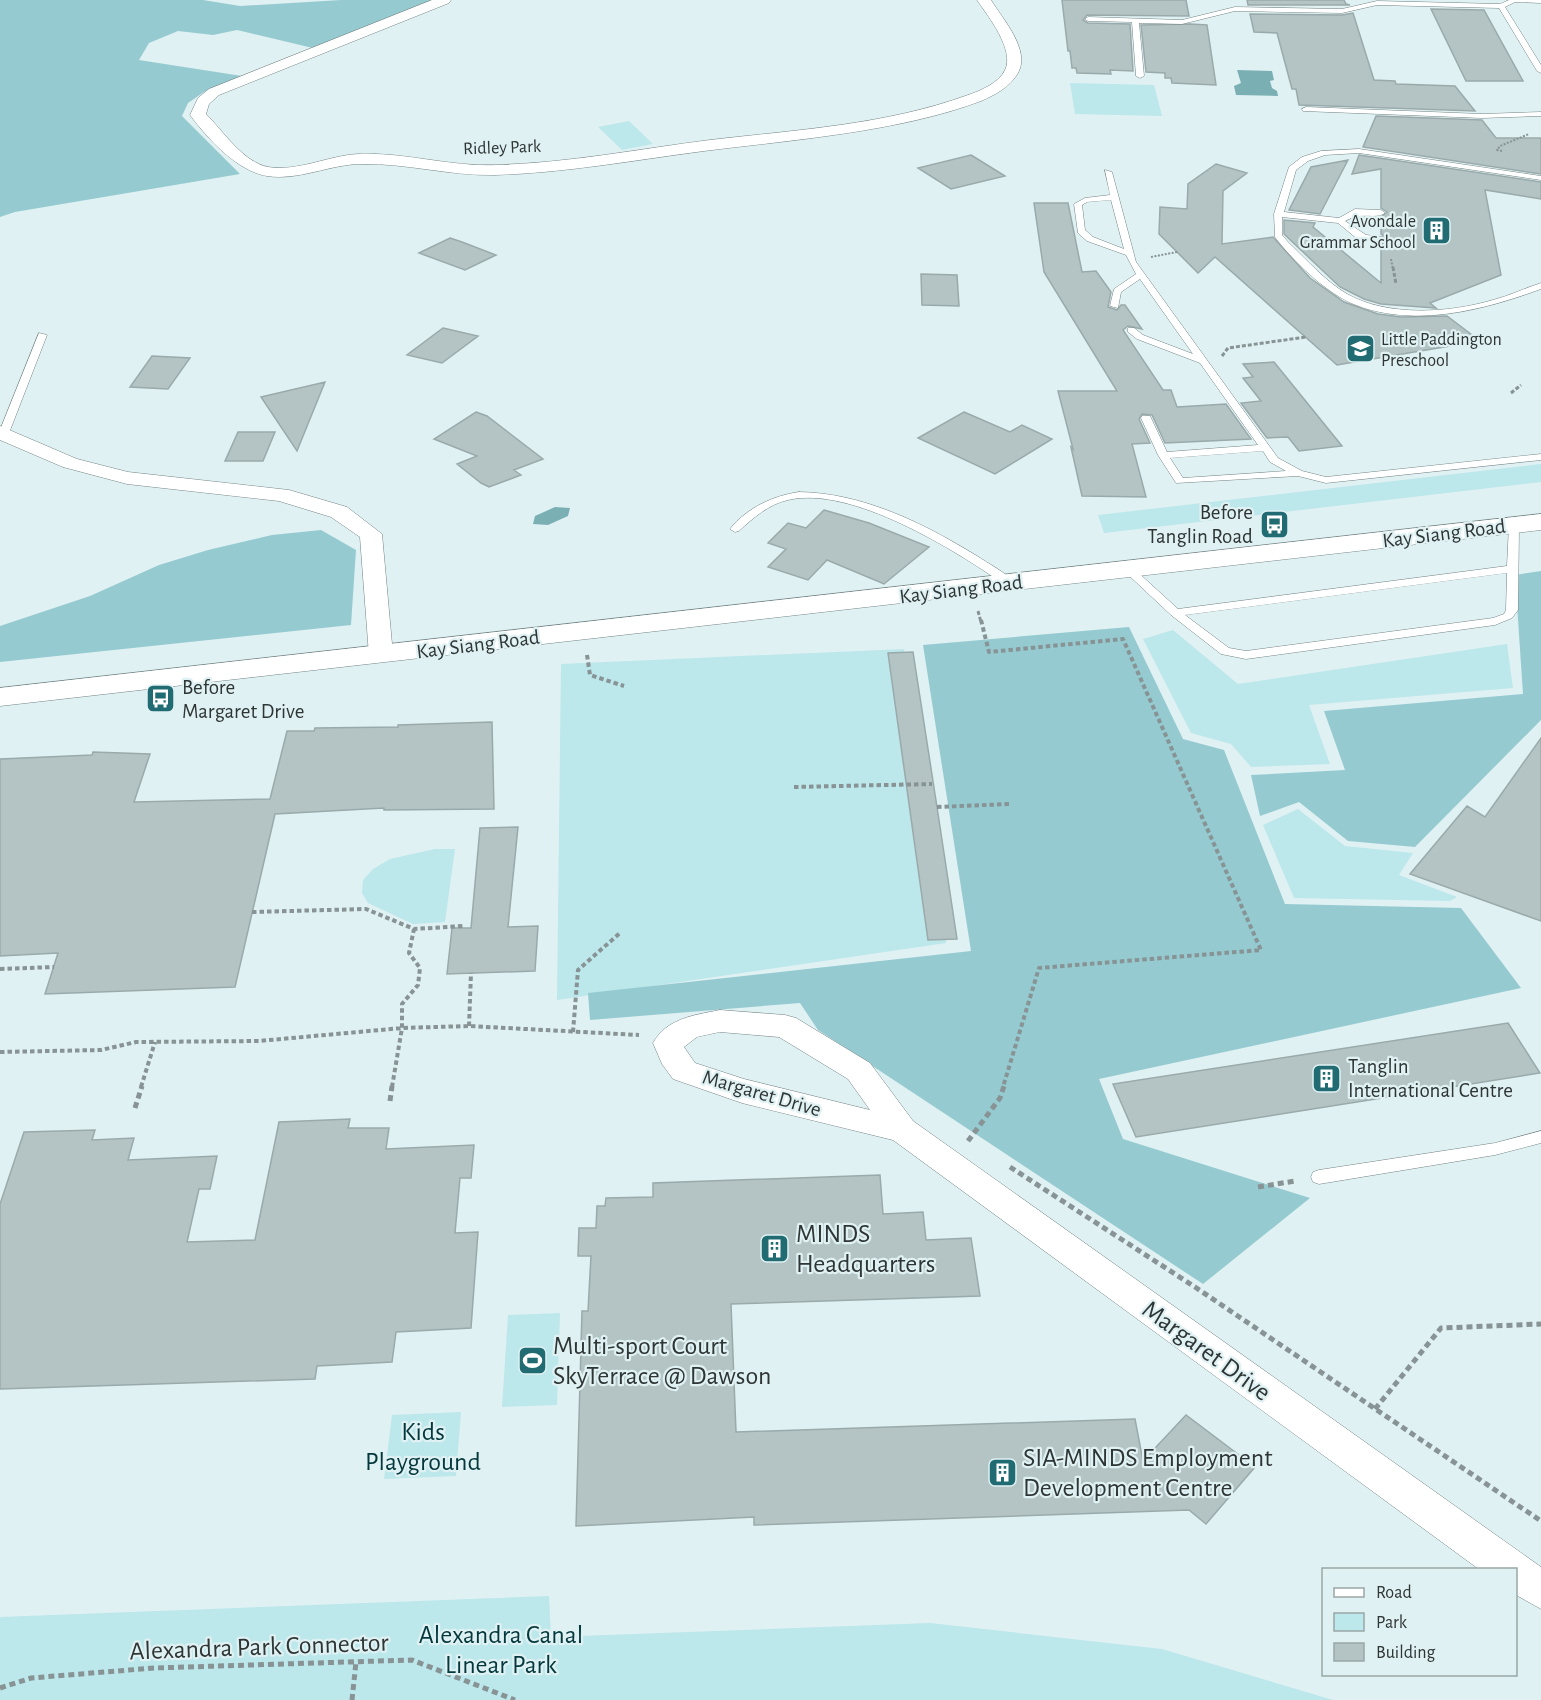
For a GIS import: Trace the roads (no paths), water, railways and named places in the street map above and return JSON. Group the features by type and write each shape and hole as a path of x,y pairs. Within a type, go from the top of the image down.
{"street":[{"name":"Ridley Park","path":"444,0 214,92 199,107 198,115 248,164 266,171 279,172 343,160 364,159 474,170 507,170 795,134 893,118 966,100 989,91 1007,79 1014,67 1015,56 1010,43 984,0"},
{"path":"2,432 70,463 127,478 281,495 339,512 372,534 381,655"},
{"name":"Kay Siang Road","path":"0,697 1541,522"},
{"name":"Margaret Drive","path":"902,1130 742,1091 684,1071 673,1056 668,1043 689,1027 720,1021 785,1026 859,1071 902,1130 1510,1568"},
{"name":"Margaret Drive","path":"1517,1573 1541,1590"}],"lane":[{"path":"1224,0 1235,9"},
{"path":"1088,19 1182,22 1235,9 1342,11 1377,3 1501,6 1514,0 1541,1"},
{"path":"1501,6 1541,71"},
{"path":"1135,20 1140,76"},
{"path":"1306,109 1482,116 1541,114"},
{"path":"1541,178 1359,151 1324,153 1305,159 1292,169 1278,214 1278,235 1285,244 1342,296 1365,306 1395,311 1466,308 1490,304 1541,286"},
{"path":"1108,172 1130,254 1141,274 1274,460 1298,473 1326,480 1541,457"},
{"path":"1115,197 1086,200 1078,204 1081,231 1090,239 1130,254"},
{"path":"1278,214 1340,220 1355,212 1381,213"},
{"path":"1340,220 1354,234 1368,240 1381,239"},
{"path":"1115,306 1118,291 1141,274"},
{"path":"1131,330 1140,337 1203,361"},
{"path":"2,432 42,335"},
{"path":"1146,418 1163,455 1180,481 1298,473"},
{"path":"1163,455 1265,448"},
{"path":"735,529 748,516 775,500 798,495 829,495 894,517 964,552 1009,583"},
{"path":"1128,569 1175,613 1225,651 1246,655 1495,621 1508,616 1512,610 1514,525"},
{"path":"1175,613 1514,568"},
{"path":"1319,1177 1495,1149 1541,1137"}],"place":[{"name":"Avondale Grammar School","path":"1437,231"},
{"name":"Little Paddington Preschool","path":"1360,349"},
{"name":"Before Tanglin Road","path":"1274,524"},
{"name":"Before Margaret Drive","path":"161,699"},
{"name":"Tanglin International Centre","path":"1327,1078"},
{"name":"MINDS Headquarters","path":"775,1248"},
{"name":"Multi-sport Court SkyTerrace @ Dawson","path":"532,1360"},
{"name":"SIA-MINDS Employment Development Centre","path":"1002,1472"}],"park label":[{"name":"Kids Playground","path":"423,1446"},
{"name":"Alexandra Canal Linear Park","path":"501,1648"}]}
